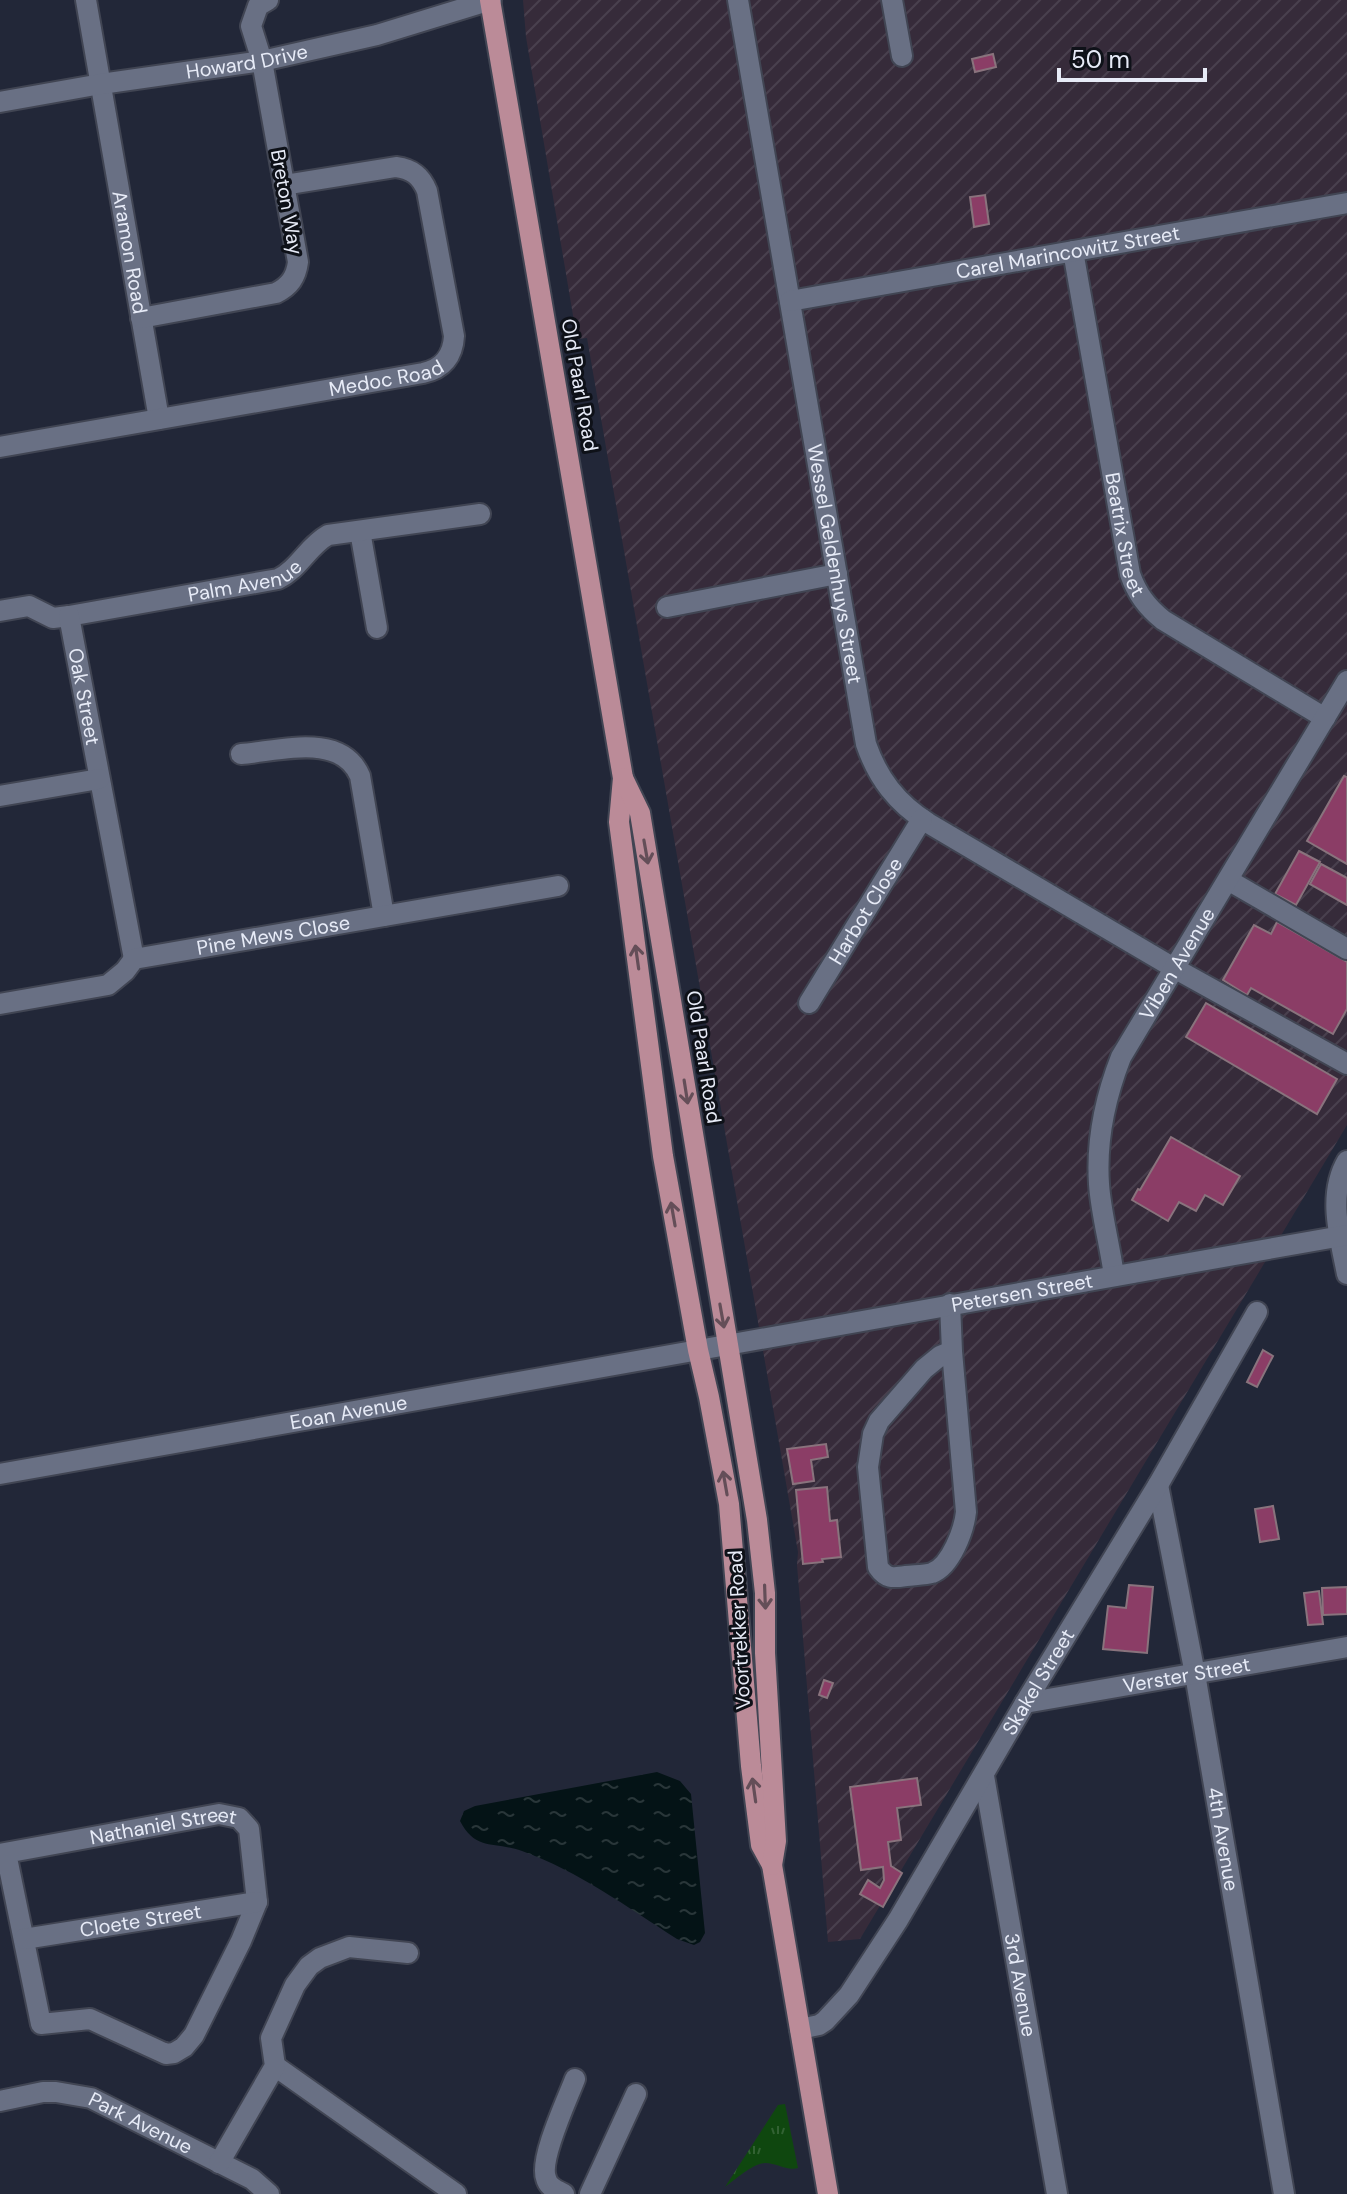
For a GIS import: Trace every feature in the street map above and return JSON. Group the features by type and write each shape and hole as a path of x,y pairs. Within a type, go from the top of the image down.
{"main road":[{"name":"Old Paarl Road","path":"490,0 623,778 619,822 663,1156 698,1350"},
{"name":"Old Paarl Road","path":"623,778 640,813 727,1346"},
{"name":"Voortrekker Road","path":"727,1346 757,1520 765,1593 765,1653 776,1841 772,1865"},
{"name":"Voortrekker Road","path":"698,1350 729,1504 751,1766 761,1845 772,1865 828,2194"}],"street":[{"name":"Aramon Road","path":"86,0 159,419"},
{"name":"Breton Way","path":"141,318 276,293 289,285 297,271 298,262 262,61 251,26 258,6 268,0"},
{"name":"Howard Drive","path":"0,102 262,61 377,35 490,0"},
{"name":"Wessel Geldenhuys Street","path":"738,0 869,753 881,778 903,805 922,819 1174,968 1347,1064"},
{"path":"892,0 902,56"},
{"name":"Medoc Road","path":"0,447 430,371 443,364 451,352 454,336 427,191 417,175 396,167 284,185"},
{"name":"Carel Marincowitz Street","path":"790,301 1347,203"},
{"name":"Beatrix Street","path":"1073,251 1130,574 1139,595 1163,620 1325,718"},
{"name":"Palm Avenue","path":"0,611 29,606 53,618 278,579 292,570 324,537 480,514"},
{"path":"360,531 377,628"},
{"path":"667,607 837,574"},
{"name":"Oak Street","path":"69,616 134,959"},
{"name":"Viben Avenue","path":"1114,1276 1099,1186 1098,1158 1105,1105 1121,1057 1347,681"},
{"path":"241,754 316,747 333,750 351,760 360,776 384,916"},
{"path":"0,796 99,779"},
{"name":"Harbot Close","path":"809,1003 922,819"},
{"path":"1228,880 1347,949"},
{"name":"Pine Mews Close","path":"134,959 558,886"},
{"path":"0,1004 108,985 134,959"},
{"path":"1347,1161 1337,1187 1336,1207 1347,1274"},
{"name":"Petersen Street","path":"698,1350 1343,1235"},
{"path":"950,1304 966,1512 964,1526 943,1565 933,1572 893,1578 878,1567 868,1467 873,1434 879,1421 924,1369 932,1361 952,1351"},
{"name":"Skakel Street","path":"800,2029 825,2021 849,1995 898,1920 1158,1485 1257,1312"},
{"name":"Eoan Avenue","path":"0,1474 698,1350"},
{"name":"4th Avenue","path":"1158,1485 1195,1674 1284,2194"},
{"name":"Verster Street","path":"1025,1703 1347,1647"},
{"name":"3rd Avenue","path":"984,1776 1057,2194"},
{"name":"Nathaniel Street","path":"3,1854 219,1814 239,1818 249,1829 257,1902"},
{"path":"3,1854 41,2024 90,2019 166,2054 184,2047 194,2035 257,1902"},
{"name":"Cloete Street","path":"24,1939 257,1902"},
{"path":"219,2163 275,2066 271,2038 295,1985 309,1966 320,1958 349,1947 408,1953"},
{"path":"275,2066 456,2194"},
{"path":"564,2194 546,2181 544,2170 547,2153 575,2079"},
{"name":"Park Avenue","path":"0,2101 43,2092 91,2098 252,2179 269,2194"},
{"path":"590,2194 636,2094"}],"shaded area":[{"path":"523,0 1347,0 1347,1125 860,1939 828,1942 798,1552 587,338 577,339 526,37"}],"green space":[{"path":"785,2104 798,2168 760,2164 725,2187 778,2105"}],"water":[{"path":"657,1772 680,1781 691,1794 705,1933 694,1945 677,1939 602,1890 543,1859 480,1841 466,1831 460,1821 464,1811 475,1806"}],"building":[{"path":"993,54 996,67 975,72 972,59"},
{"path":"985,195 989,224 974,227 970,197"},
{"path":"1344,776 1347,777 1347,864 1307,841"},
{"path":"1299,851 1320,862 1296,905 1275,894"},
{"path":"1321,864 1347,878 1347,905 1310,884"},
{"path":"1277,922 1347,962 1347,1009 1333,1034 1251,988 1247,995 1223,980 1254,925 1271,934"},
{"path":"1206,1003 1337,1079 1317,1114 1186,1037"},
{"path":"1171,1137 1240,1176 1223,1205 1205,1195 1196,1211 1179,1202 1168,1221 1132,1200"},
{"path":"1263,1350 1273,1356 1257,1387 1247,1382"},
{"path":"826,1444 828,1457 811,1460 814,1481 793,1484 787,1449"},
{"path":"827,1487 830,1521 837,1520 841,1557 803,1564 796,1490"},
{"path":"1273,1506 1279,1539 1260,1542 1255,1509"},
{"path":"1129,1585 1153,1587 1147,1653 1103,1649 1108,1606 1126,1608"},
{"path":"1347,1587 1347,1614 1323,1615 1322,1588"},
{"path":"1319,1591 1323,1624 1308,1625 1304,1593"},
{"path":"824,1680 833,1683 827,1698 819,1695"},
{"path":"917,1778 921,1805 897,1808 901,1840 888,1842 891,1866 902,1873 883,1907 860,1894 868,1880 880,1888 884,1880 883,1867 861,1870 850,1787"}]}
